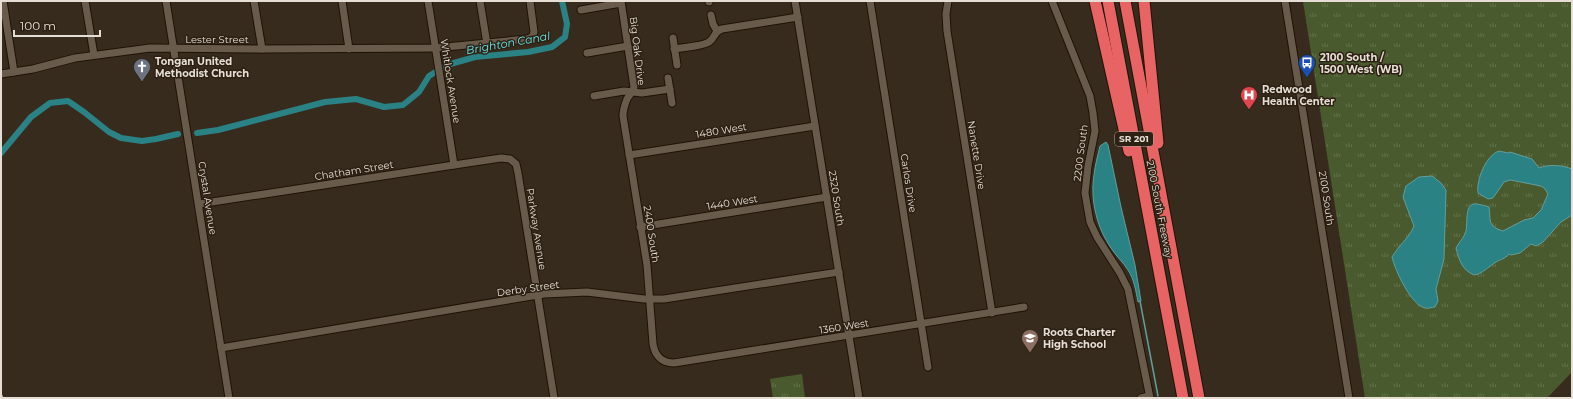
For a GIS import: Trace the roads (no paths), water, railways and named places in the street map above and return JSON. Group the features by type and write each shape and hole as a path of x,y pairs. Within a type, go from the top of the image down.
{"highway":[{"path":"1095,1 1149,243 1161,277"},
{"name":"2100 South Freeway","path":"1108,1 1183,398"},
{"name":"2100 South Freeway","path":"1125,1 1199,398"},
{"path":"1144,1 1157,125 1161,190"}],"street":[{"path":"3,1 14,72"},
{"path":"85,1 94,55"},
{"name":"Crystal Avenue","path":"166,1 229,398"},
{"path":"254,1 262,49"},
{"path":"342,1 349,49"},
{"name":"Whitlock Avenue","path":"428,1 454,165"},
{"path":"480,1 487,44"},
{"name":"Lester Street","path":"1,74 39,68 66,60 94,55 150,48 436,48 527,39 534,35 530,1"},
{"name":"2320 South","path":"795,1 859,398"},
{"name":"Carlos Drive","path":"870,1 928,367"},
{"name":"Nanette Drive","path":"948,1 946,31 992,313"},
{"name":"2200 South","path":"1052,1 1090,96 1094,113 1095,131 1088,166 1085,193 1090,222 1097,237 1120,273 1128,289 1149,397"},
{"name":"2100 South","path":"1285,1 1350,398"},
{"path":"580,10 621,2"},
{"name":"Big Oak Drive","path":"621,2 634,87 626,102"},
{"path":"711,15 713,24 717,31"},
{"path":"674,49 706,43 711,40 717,31 798,17"},
{"path":"673,38 677,65"},
{"path":"587,53 628,46"},
{"path":"668,78 672,103"},
{"path":"594,96 627,91 642,94 670,89"},
{"name":"2400 South","path":"626,102 623,116 647,265 654,349 656,355 667,363"},
{"name":"1480 West","path":"629,155 815,126"},
{"name":"Chatham Street","path":"198,204 501,158 513,160"},
{"name":"Parkway Avenue","path":"513,160 516,164 518,173 554,398"},
{"name":"1440 West","path":"640,227 827,197"},
{"name":"Derby Street","path":"221,348 538,295 587,292 649,299 670,299 839,272"},
{"name":"1360 West","path":"667,363 849,336 1024,307"},
{"path":"1141,398 1149,397"}],"water":[{"path":"1106,142 1108,145 1135,265 1141,301 1138,302 1132,277 1106,240 1098,223 1094,204 1094,171 1100,146"},
{"path":"1499,151 1510,152 1532,159 1539,168 1556,166 1572,169 1572,215 1561,222 1543,242 1536,246 1531,244 1520,253 1509,254 1482,272 1474,275 1464,267 1456,248 1466,231 1467,213 1470,206 1477,204 1489,207 1492,225 1503,231 1524,220 1533,218 1541,210 1548,194 1541,186 1510,180 1504,182 1493,198 1488,199 1478,193 1480,175 1486,163 1494,153"},
{"path":"1432,176 1441,183 1446,190 1444,259 1436,289 1438,301 1435,307 1426,308 1414,301 1409,294 1396,270 1392,257 1414,226 1403,197 1406,186 1419,177"}],"waterway":[{"name":"Brighton Canal","path":"197,133 218,130 325,102 356,99 384,107 403,105 419,92 429,76 447,65 475,57 528,52 552,47 565,37 567,24 562,1"},
{"name":"Brighton Canal","path":"1,153 31,117 50,103 68,101 109,132 121,138 142,141 178,134"},
{"path":"1140,301 1158,396"}],"tram line":[{"path":"1,393 3,398"}],"place":[{"name":"2100 South / 1500 West (WB)","path":"1307,78"},
{"name":"Tongan United Methodist Church","path":"142,82"},
{"name":"Redwood Health Center","path":"1249,110"},
{"name":"Roots Charter High School","path":"1030,353"}]}
